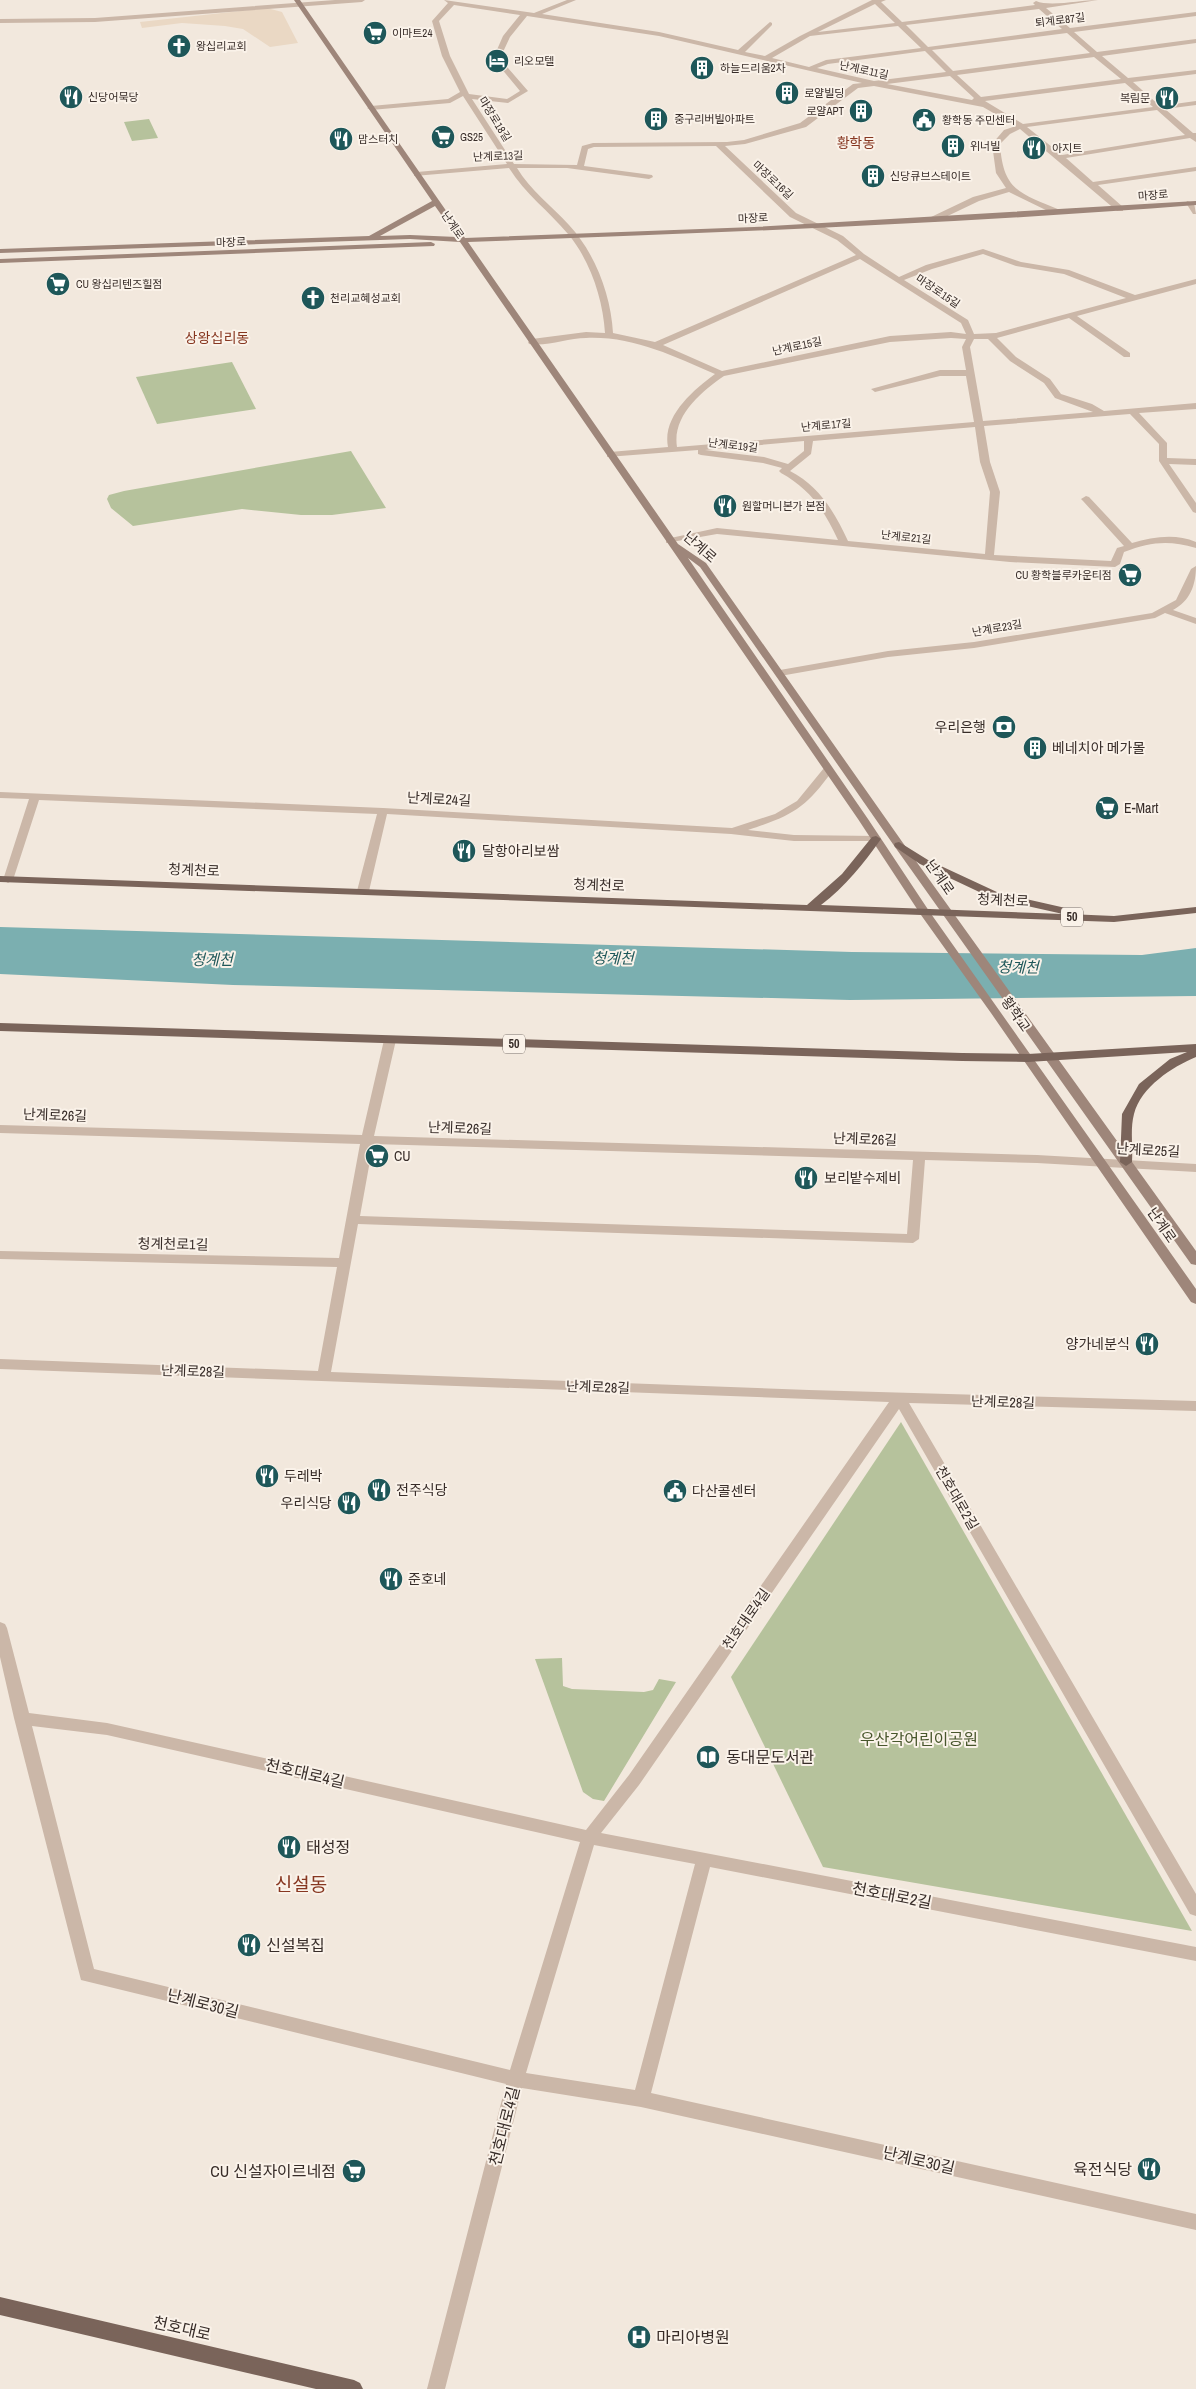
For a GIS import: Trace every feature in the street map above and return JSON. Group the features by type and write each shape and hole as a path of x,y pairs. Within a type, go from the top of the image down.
{"main road":[{"name":"난계로","path":"298,2 936,928"},
{"path":"366,239 437,202"},
{"name":"마장로","path":"0,251 410,237 463,240 574,236 932,220 1193,203"},
{"name":"마장로","path":"0,261 412,247 463,240"},
{"name":"난계로","path":"670,540 702,565 780,673 947,914 1052,1056 1196,1262"},
{"path":"810,908 829,895 845,879 876,839"},
{"path":"899,845 924,862 996,896 1098,918"},
{"name":"청계천로","path":"4,880 1114,919 1196,910"},
{"path":"910,891 928,887"},
{"name":"황학교","path":"936,928 1019,1045"},
{"name":"50","path":"0,1027 1028,1058 1196,1048"},
{"name":"난계로","path":"1019,1045 1099,1163 1196,1300"},
{"path":"1126,1162 1128,1114 1145,1084 1174,1062 1196,1053"},
{"name":"천호대로","path":"0,2306 354,2389"}],"street":[{"path":"0,21 95,20 298,2 362,0"},
{"name":"난계로11길","path":"535,15 572,0"},
{"name":"퇴계로87길","path":"765,59 875,1 886,0"},
{"name":"퇴계로87길","path":"1032,0 1040,7"},
{"name":"퇴계로87길","path":"810,34 1095,0"},
{"path":"875,1 983,102 1022,126 1061,157 1120,209"},
{"name":"난계로11길","path":"450,2 659,34 871,83 963,102 983,102"},
{"name":"마장로18길","path":"450,2 435,21 437,34 482,125 521,179 574,236"},
{"path":"1040,7 1194,137"},
{"path":"371,108 450,101 466,94 508,101 524,91 503,69 499,48 502,41 525,14"},
{"name":"퇴계로87길","path":"810,69 826,62 1196,14"},
{"path":"739,53 770,24"},
{"path":"580,167 585,148 593,145 745,142 803,125 856,86 1196,41"},
{"path":"983,102 1196,72"},
{"path":"1057,212 1010,189 1001,179 996,164 996,144 1007,132 1022,126 1196,103"},
{"path":"1061,157 1194,137"},
{"name":"마장로16길","path":"718,144 793,215 817,226"},
{"name":"난계로13길","path":"417,174 496,166 580,167 649,177"},
{"path":"1092,184 1196,168"},
{"name":"마장로","path":"932,220 976,199 1010,189"},
{"path":"1193,203 1196,212"},
{"name":"마장로15길","path":"817,226 840,238 861,256 965,322 971,337"},
{"path":"574,236 601,291 610,323 609,336"},
{"path":"900,279 929,266 984,251 1019,264 1066,272 1132,297"},
{"path":"656,345 861,256"},
{"name":"난계로15길","path":"721,374 890,339 952,335 990,336 1071,316 1132,297 1196,281"},
{"path":"1071,316 1127,355"},
{"path":"532,342 586,335 609,336 656,345 721,374"},
{"path":"990,336 1013,359 1047,381 1058,396 1089,406 1101,413"},
{"path":"971,337 966,346 985,462 995,492 989,557"},
{"path":"875,389 940,373 971,373"},
{"path":"674,449 671,442 677,418 710,381 721,374"},
{"name":"난계로17길","path":"610,455 1196,406"},
{"path":"1132,411 1163,443 1163,461 1196,510"},
{"path":"809,437 808,452 784,472 799,478 822,499 844,542"},
{"name":"난계로19길","path":"674,449 764,460 790,467"},
{"path":"1163,461 1196,462"},
{"path":"1086,499 1130,547 1146,541 1187,540 1196,546"},
{"name":"난계로21길","path":"670,540 717,531 989,557 1115,564 1120,550 1130,547"},
{"name":"난계로23길","path":"780,673 888,654 974,645 1154,615 1180,602 1196,569"},
{"path":"1165,610 1195,621"},
{"path":"731,831 779,816 801,804 828,770"},
{"name":"난계로24길","path":"0,795 383,811 731,831 794,838 876,839"},
{"path":"4,880 35,796"},
{"path":"363,892 383,811"},
{"path":"324,1376 344,1263 354,1220 366,1141 390,1040"},
{"name":"난계로26길","path":"0,1129 1099,1163"},
{"path":"354,1220 913,1240 919,1156"},
{"name":"난계로25길","path":"1099,1163 1126,1162 1196,1168"},
{"name":"청계천로1길","path":"0,1255 344,1263"},
{"name":"난계로28길","path":"0,1364 1034,1403 1196,1406"},
{"name":"천호대로4길","path":"436,2389 516,2079 589,1837 634,1780 900,1398"},
{"name":"천호대로2길","path":"900,1398 1196,1909"},
{"name":"난계로30길","path":"0,1628 3,1657 21,1718 87,1975 516,2079 641,2099 1196,2222"},
{"name":"천호대로4길","path":"21,1718 108,1729 589,1837"},
{"name":"천호대로2길","path":"589,1837 1196,1954"},
{"path":"641,2099 704,1859"}],"green space":[{"path":"149,119 158,138 132,141 124,122"},
{"path":"232,362 256,409 157,424 136,377"},
{"path":"351,451 386,508 332,515 301,515 242,509 133,526 111,508 107,499 109,495 124,491"},
{"name":"우산각어린이공원","path":"901,1422 1192,1931 823,1867 731,1677"},
{"path":"562,1658 563,1686 572,1689 644,1692 653,1690 659,1679 676,1682 604,1801 593,1799 583,1792 535,1659"}],"shaded area":[{"path":"267,8 282,12 298,43 270,47 243,29 182,23 142,28 140,22"}],"water":[{"name":"청계천","path":"0,927 852,952 1142,955 1196,948 1196,996 850,1000 233,985 0,974"}],"place":[{"name":"이마트24","path":"375,33"},
{"name":"왕십리교회","path":"179,46"},
{"name":"리오모텔","path":"497,61"},
{"name":"하늘드리움2차","path":"702,68"},
{"name":"로얄빌딩","path":"787,93"},
{"name":"신당어묵당","path":"71,97"},
{"name":"복림문","path":"1167,98"},
{"name":"로얄APT","path":"861,111"},
{"name":"중구리버빌아파트","path":"656,119"},
{"name":"황학동 주민센터","path":"924,120"},
{"name":"GS25","path":"443,137"},
{"name":"맘스터치","path":"341,139"},
{"name":"위너빌","path":"953,146"},
{"name":"아지트","path":"1034,148"},
{"name":"신당큐브스테이트","path":"873,176"},
{"name":"CU 왕십리텐즈힐점","path":"58,284"},
{"name":"천리교혜성교회","path":"313,298"},
{"name":"원할머니본가 본점","path":"725,506"},
{"name":"CU 황학블루카운티점","path":"1130,575"},
{"name":"우리은행","path":"1004,727"},
{"name":"베네치아 메가몰","path":"1035,748"},
{"name":"E-Mart","path":"1107,808"},
{"name":"달항아리보쌈","path":"464,851"},
{"name":"CU","path":"377,1156"},
{"name":"보리밭수제비","path":"806,1178"},
{"name":"양가네분식","path":"1147,1344"},
{"name":"두레박","path":"267,1476"},
{"name":"전주식당","path":"379,1490"},
{"name":"다산콜센터","path":"675,1491"},
{"name":"우리식당","path":"349,1503"},
{"name":"준호네","path":"391,1579"},
{"name":"동대문도서관","path":"708,1757"},
{"name":"태성정","path":"289,1847"},
{"name":"신설복집","path":"249,1945"},
{"name":"육전식당","path":"1149,2169"},
{"name":"CU 신설자이르네점","path":"354,2171"},
{"name":"마리아병원","path":"639,2337"}],"district":[{"name":"황학동","path":"856,143"},
{"name":"상왕십리동","path":"217,338"},
{"name":"신설동","path":"301,1884"}]}
